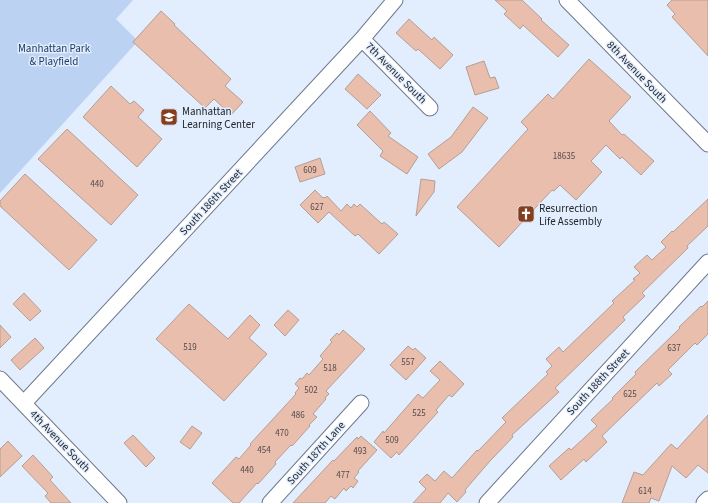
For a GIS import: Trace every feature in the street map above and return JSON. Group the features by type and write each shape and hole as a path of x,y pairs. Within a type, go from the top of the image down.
{"street":[{"name":"South 186th Street","path":"24,403 362,39 395,0"},
{"name":"8th Avenue South","path":"567,0 708,144"},
{"name":"7th Avenue South","path":"362,39 430,108"},
{"name":"South 188th Street","path":"487,503 708,262"},
{"name":"4th Avenue South","path":"0,379 120,503"},
{"name":"South 187th Lane","path":"270,503 361,403"},
{"path":"704,503 708,499"}],"green space":[{"name":"Manhattan Park & Playfield","path":"0,0 133,0 116,19 138,41 0,193"}],"building":[{"path":"495,0 522,0 542,19 541,20 569,45 558,57 523,25 520,29 504,14 507,11"},
{"path":"672,0 708,0 708,56 672,17 675,14 667,5"},
{"path":"161,11 231,79 225,86 243,102 231,115 214,99 205,108 133,42"},
{"path":"409,19 432,40 434,37 453,55 440,69 418,49 416,51 396,33"},
{"path":"589,59 631,97 609,121 622,135 624,134 654,161 641,175 622,157 620,159 606,145 591,161 602,172 576,200 560,185 554,191 552,190 499,247 457,207 528,129 521,122 548,94 553,99"},
{"path":"484,61 490,78 495,77 499,88 475,95 466,67"},
{"path":"358,74 381,95 367,109 345,89"},
{"path":"111,86 130,104 134,101 144,110 138,117 162,139 137,167 83,117"},
{"path":"473,107 488,118 462,152 439,169 428,154 451,137"},
{"path":"370,111 391,133 388,136 418,157 407,174 380,156 383,151 357,125"},
{"path":"67,129 138,195 111,225 38,159"},
{"path":"320,158 325,174 300,182 295,167"},
{"path":"25,174 97,240 69,270 0,206 0,201"},
{"path":"421,179 435,181 434,192 416,216"},
{"path":"315,190 323,198 327,196 341,211 347,204 351,208 354,204 357,207 360,204 382,224 384,222 398,234 379,254 358,234 355,236 329,212 318,223 300,205"},
{"path":"708,199 708,226 642,293 645,296 623,317 625,320 555,388 559,392 512,435 513,437 465,490 466,492 457,502 448,493 440,503 413,503 426,489 419,482 427,474 435,481 444,471 452,478 477,450 478,451 506,422 502,418 548,374 546,372 552,366 546,359 559,347 563,352 614,303 612,301 635,280 633,279 640,273 634,267 647,255 652,260 666,247 661,242"},
{"path":"24,293 41,311 30,321 13,304"},
{"path":"708,301 708,334 697,345 695,343 668,370 672,374 659,386 657,383 602,436 607,442 586,462 584,459 561,480 549,466 569,448 571,450 597,426 591,420 613,399 612,398 636,374 635,372 680,328 679,327"},
{"path":"189,304 228,339 250,315 260,325 249,338 267,354 224,401 156,339"},
{"path":"288,310 299,320 285,336 274,325"},
{"path":"0,325 11,337 0,348"},
{"path":"343,330 365,349 326,391 329,394 313,414 317,417 309,425 310,426 275,462 276,464 239,503 233,503 212,483 236,457 239,459 251,445 250,444 296,394 295,393 299,388 295,384 307,373 309,375 323,359 320,356 332,342 330,340 337,333 339,335"},
{"path":"35,338 44,348 20,370 11,360"},
{"path":"408,346 413,350 415,348 426,358 406,380 390,365"},
{"path":"440,361 464,384 452,397 449,395 436,410 438,412 399,455 397,452 391,458 374,442 383,431 384,433 418,394 423,398 440,380 430,371"},
{"path":"708,415 708,473 698,465 686,478 672,466 659,501 651,498 649,503 622,503 634,472 643,475 671,444 677,449"},
{"path":"192,426 202,433 190,449 180,442"},
{"path":"133,435 155,458 146,467 124,443"},
{"path":"361,436 377,450 358,471 359,472 354,478 358,481 353,488 351,486 346,491 344,488 335,499 331,496 325,503 293,503 333,460 334,461 357,437 358,439"},
{"path":"8,441 22,456 0,477 0,449"},
{"path":"33,455 53,477 50,480 71,503 51,503 45,496 48,493 22,466"}],"place":[{"name":"Manhattan Learning Center","path":"169,117"},
{"name":"Resurrection Life Assembly","path":"526,214"}]}
